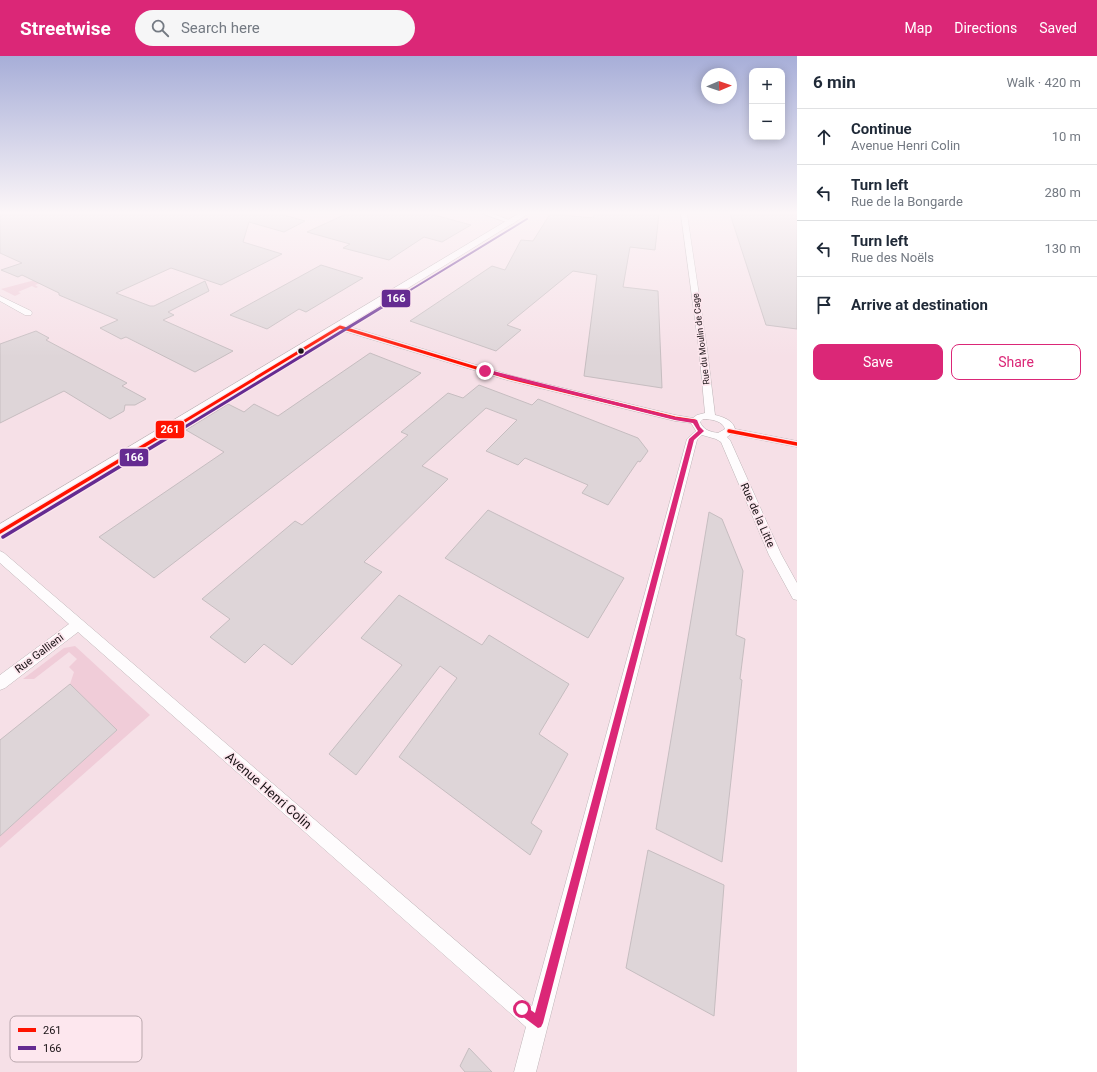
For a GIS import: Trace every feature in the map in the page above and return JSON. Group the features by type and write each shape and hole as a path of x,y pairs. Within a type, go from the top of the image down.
{"main road":[{"path":"0,532 447,261"}],"street":[{"name":"Rue du Moulin de Cage","path":"691,261 702,341 710,416"},
{"path":"0,298 28,313"},
{"path":"340,327 510,378 675,418 698,426 710,434 724,433 797,444"},
{"path":"525,1072 692,439 700,417 710,416"},
{"name":"Rue de la Litte","path":"710,416 725,422 729,428 724,433 725,440 776,555 797,595"},
{"name":"Avenue Henri Colin","path":"0,556 538,1023"},
{"name":"Rue Gallieni","path":"0,683 78,624"}],"shaded area":[{"path":"0,261 797,261 797,1072 0,1072"},
{"path":"88,266 35,285 38,287 36,288 32,286 18,292 21,293 15,296 1,289"},
{"path":"75,646 150,715 0,848 0,836 117,730 70,684 74,672 69,667 77,659 69,652 34,679 23,679 64,648"}],"building":[{"path":"19,261 267,261 221,285 171,268 116,293 150,306 154,306 205,281 209,291 168,312 174,315 163,320 233,351 195,372 126,337 121,339 100,328 118,320 59,295 59,293 22,275 18,277 1,270 22,263"},
{"path":"510,261 627,261 623,287 658,291 662,388 584,376 597,275 573,271 507,325 521,330 496,351 410,321 492,266 505,270"},
{"path":"745,261 797,261 797,329 766,325"},
{"path":"321,265 363,278 306,312 299,309 267,329 230,315"},
{"path":"36,331 49,338 46,340 127,383 122,386 146,399 135,405 125,405 124,411 110,419 64,391 0,423 0,344"},
{"path":"370,353 421,373 154,578 99,537 224,452 186,430 228,404 244,412 254,404 278,416"},
{"path":"479,385 532,405 538,399 638,438 648,451 640,462 638,461 608,505 582,493 588,485 525,458 518,465 486,451 517,420 486,408 422,466 448,479 364,562 382,572 292,665 264,644 245,663 210,637 230,619 202,599 295,521 302,525 408,435 401,432 448,393 463,398"},
{"path":"488,510 624,578 588,638 445,558"},
{"path":"709,512 722,519 743,571 736,635 745,639 740,679 742,680 722,862 656,829"},
{"path":"399,595 482,645 489,635 569,684 539,734 568,754 531,823 542,831 530,855 399,757 457,678 440,666 356,775 329,754 402,665 361,638"},
{"path":"70,684 117,730 0,836 0,740"},
{"path":"648,850 724,885 714,1016 626,968"},
{"path":"469,1048 492,1072 465,1072 460,1066"}],"transit line":[{"name":"166","path":"3,537 457,261"},
{"name":"261","path":"340,327 510,378 675,418 695,421"},
{"name":"261","path":"0,532 340,327"},
{"name":"261","path":"729,431 797,444"}],"route":[{"path":"485,371 675,418 695,421 701,431 692,439 538,1023 522,1009"}]}
